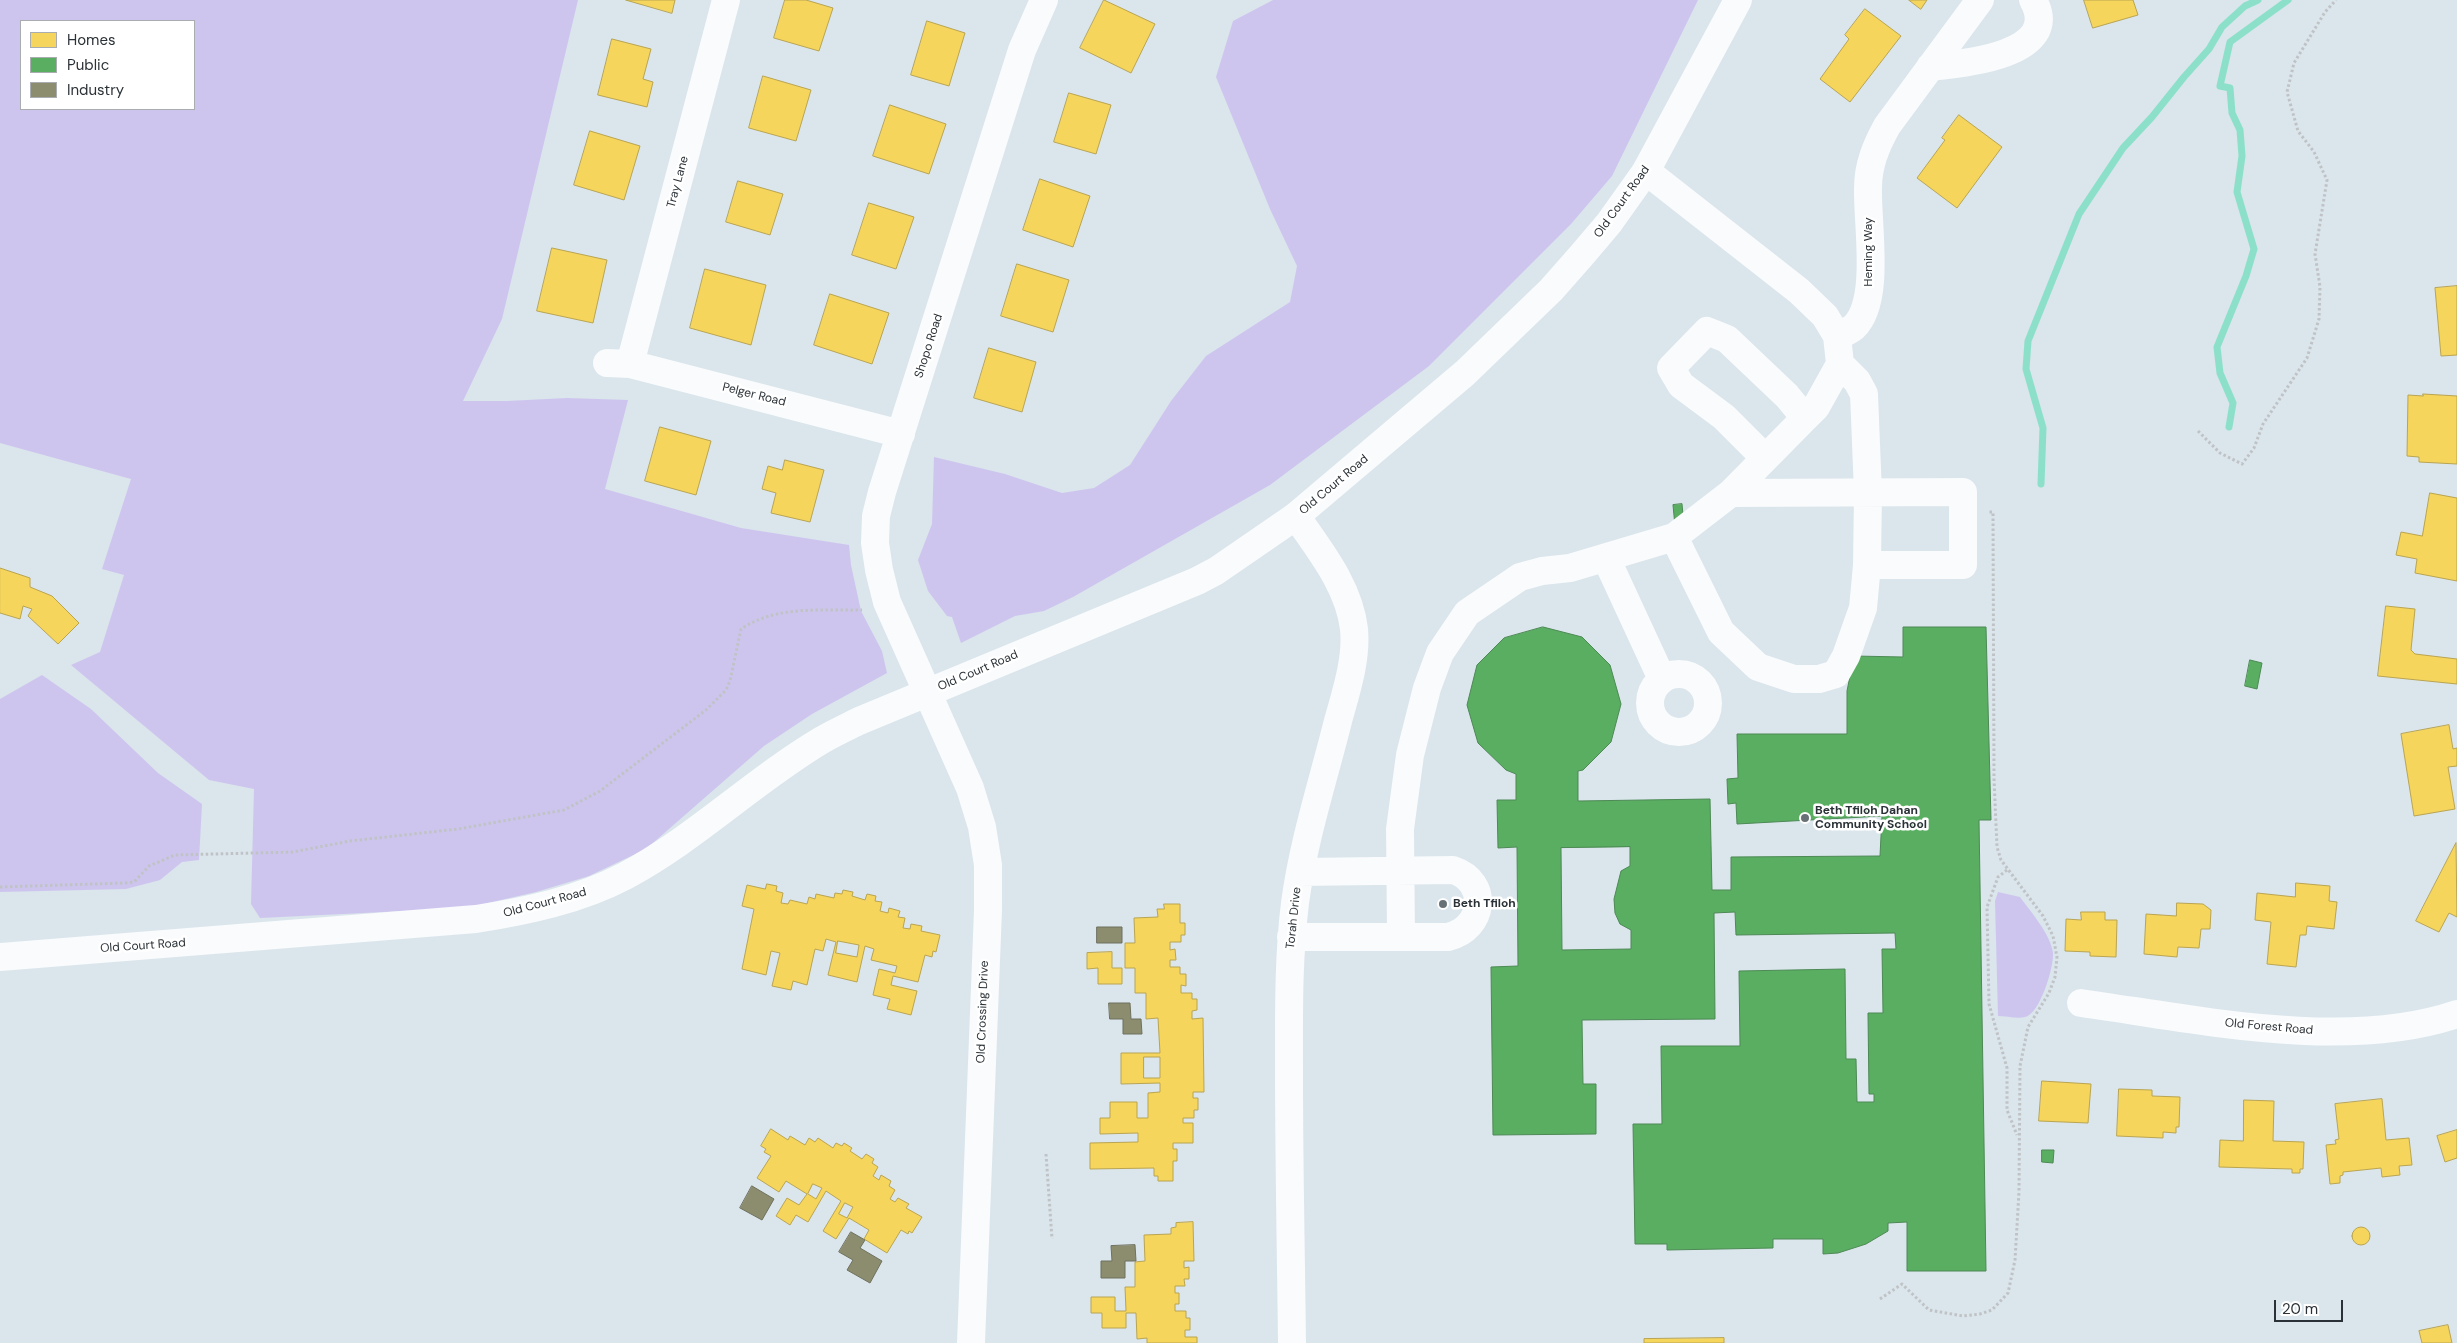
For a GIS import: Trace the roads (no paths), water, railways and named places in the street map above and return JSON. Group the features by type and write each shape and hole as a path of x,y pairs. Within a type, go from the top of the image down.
{"street":[{"name":"Tray Lane","path":"618,364 726,0"},
{"name":"Shopo Road","path":"926,693 888,602 875,543 876,516 1022,50 1044,0"},
{"name":"Old Court Road","path":"0,957 476,919 507,914 570,899 624,876 672,848 782,766 822,740 859,721 1216,572 1296,516 1465,373 1551,290 1609,223 1646,171 1738,0"},
{"name":"Heming Way","path":"1837,336 1852,329 1868,304 1870,286 1868,187 1876,145 1887,126 1980,0"},
{"path":"1930,67 1977,62 2023,44 2037,28 2038,16 2033,0"},
{"path":"1401,937 1400,829 1410,755 1427,688 1440,653 1452,632 1467,613 1520,578 1606,558 1674,537 1731,493 1816,406 1840,364 1837,336 1825,316 1800,291 1646,171"},
{"path":"1765,458 1724,417 1680,385 1671,368 1687,351 1707,331 1726,339 1787,396 1804,418"},
{"name":"Pelger Road","path":"618,364 901,434"},
{"path":"1674,537 1722,632 1758,668 1794,679 1819,679 1836,674 1846,656 1864,608 1867,565 1868,492 1864,394 1858,381 1840,364"},
{"path":"1731,493 1963,492 1963,565 1867,565"},
{"name":"Torah Drive","path":"1292,1343 1289,1174 1289,992 1291,936 1300,872 1346,690 1353,654 1354,630 1350,605 1335,573 1296,516"},
{"path":"1606,558 1662,680"},
{"name":"Old Crossing Drive","path":"926,693 970,788 982,827 988,866 988,910 971,1343"},
{"path":"1291,936 1448,937 1461,934 1472,923 1478,907 1478,893 1474,883 1465,873 1453,870 1300,872"},
{"name":"Old Forest Road","path":"2081,1003 2231,1024 2320,1031 2363,1031 2408,1027 2457,1014"}],"waterway":[{"path":"2041,484 2043,428 2026,369 2028,341 2079,214 2123,148 2152,117 2209,49 2222,27 2245,6 2258,0"},
{"path":"2229,427 2233,403 2220,373 2217,347 2246,276 2254,249 2237,192 2242,156 2240,130 2232,113 2230,88 2220,86 2230,42 2288,0"}],"place":[{"name":"Beth Tfiloh Dahan Community School","path":"1805,818"},
{"name":"Beth Tfiloh","path":"1443,904"}]}
